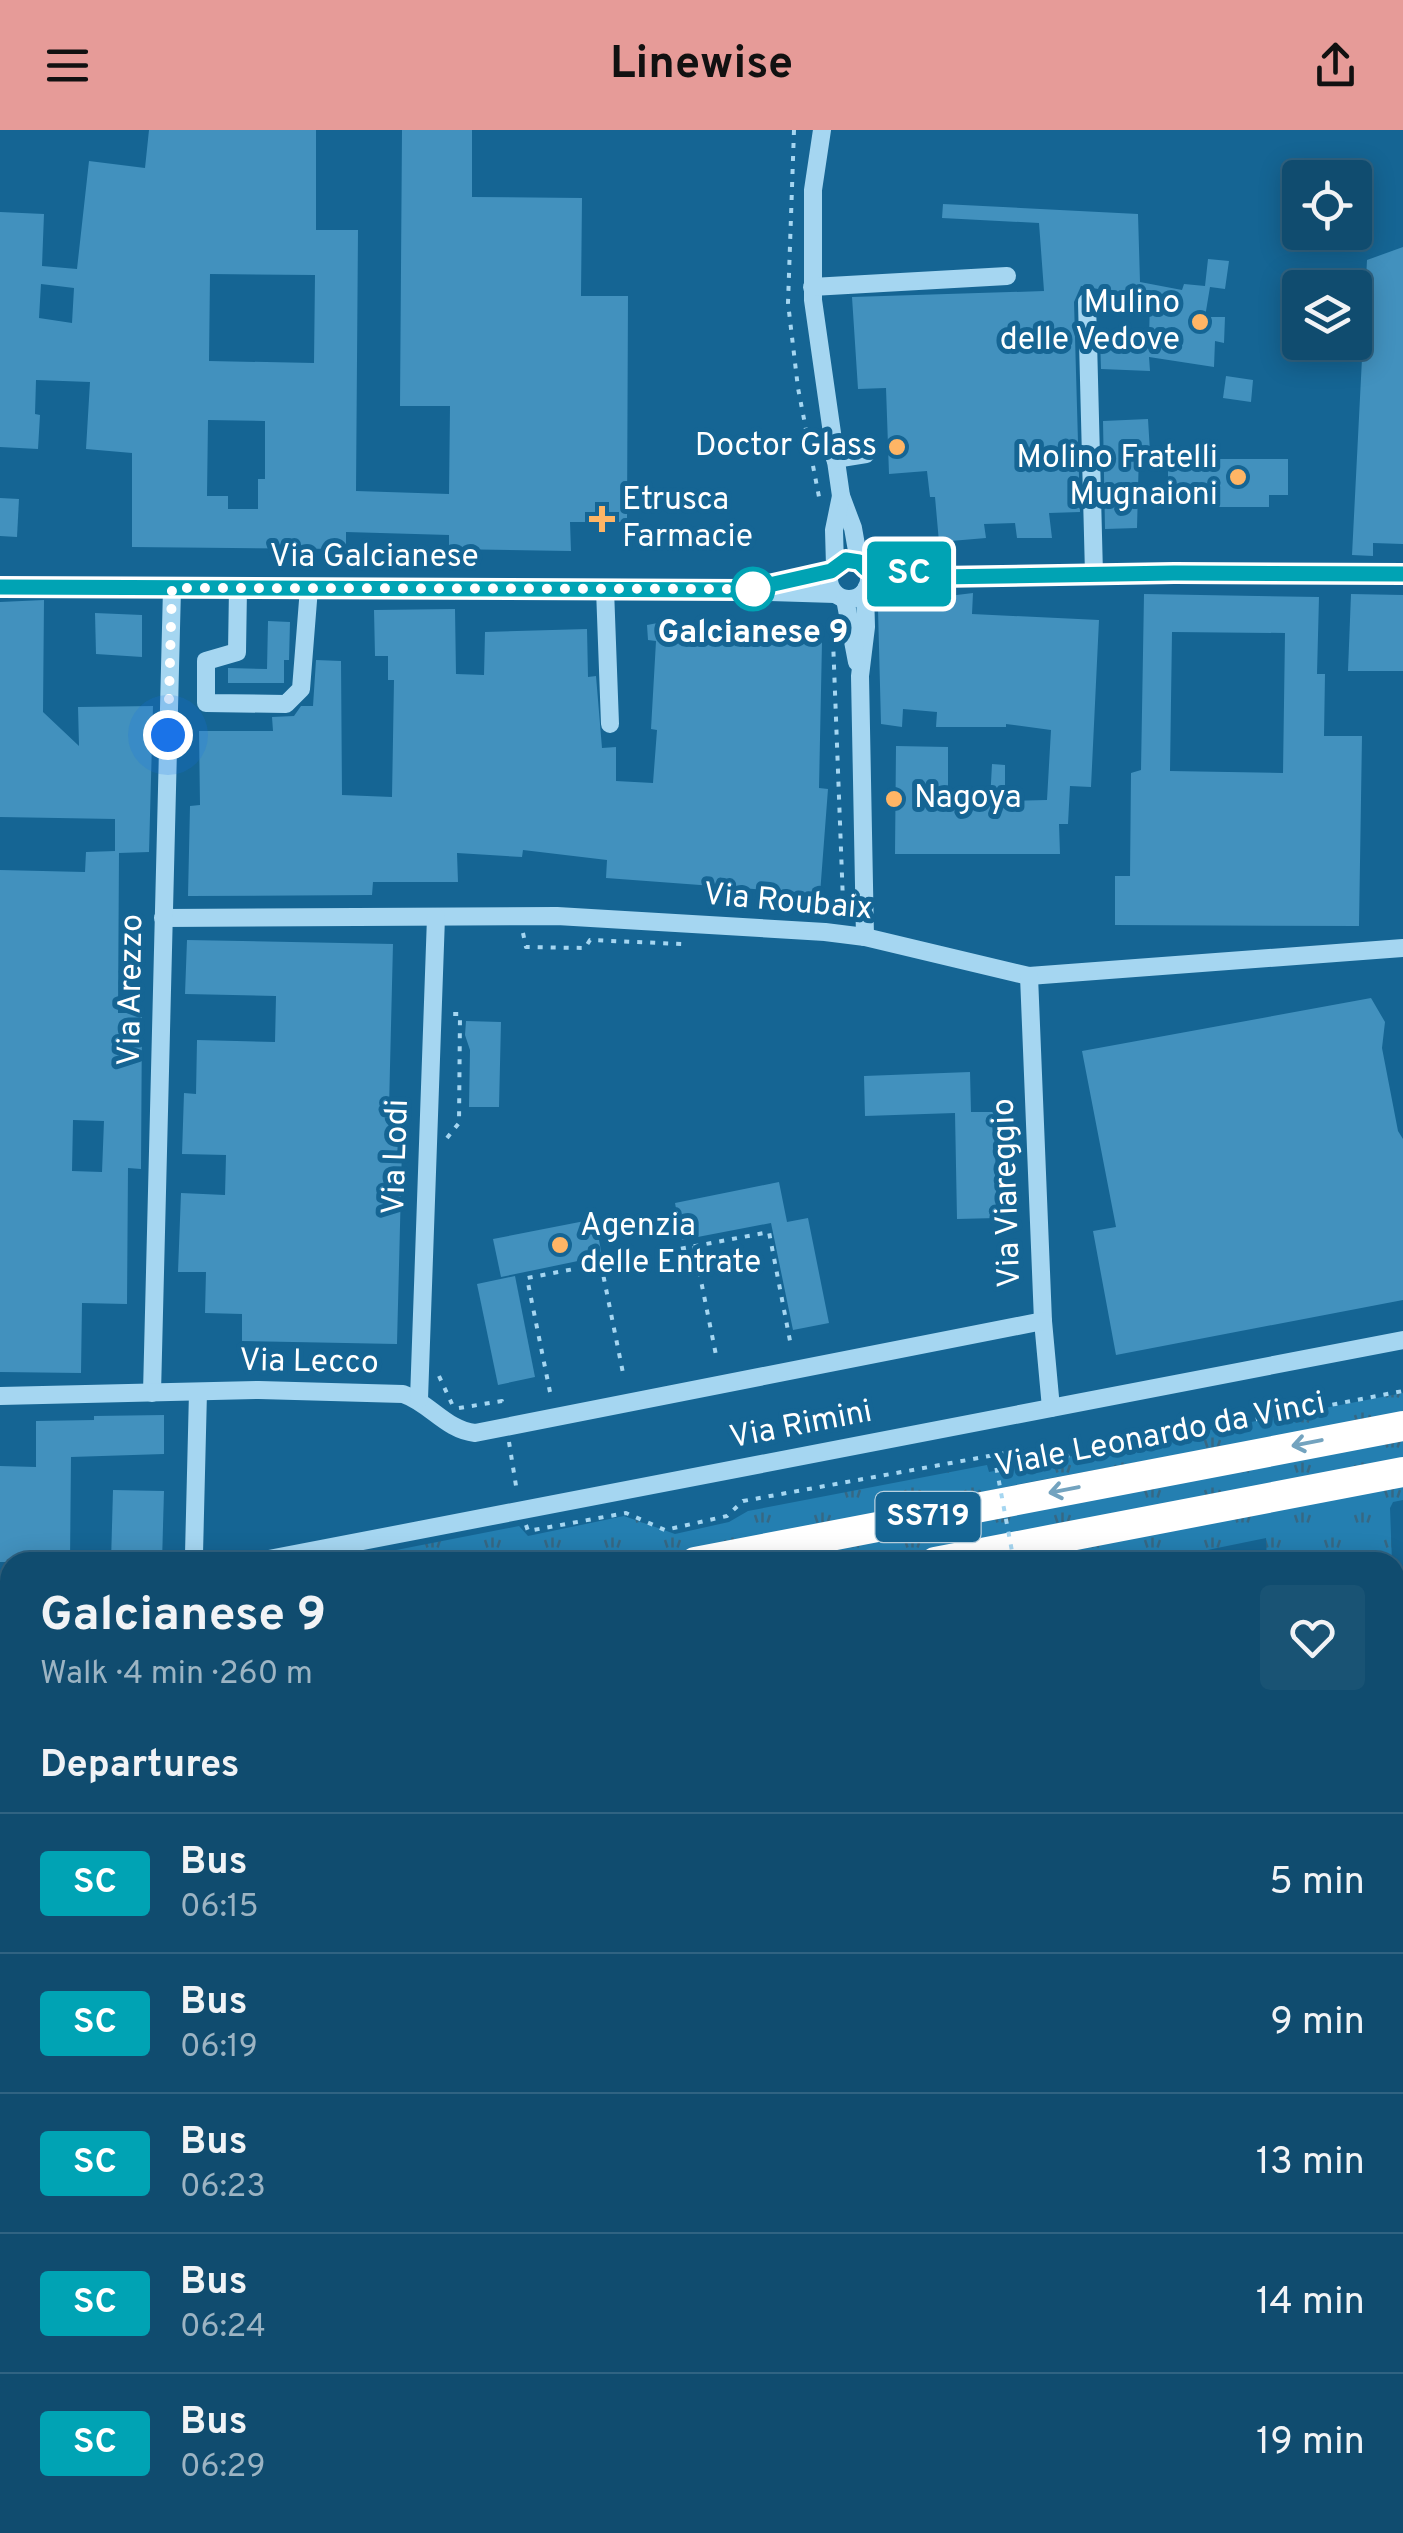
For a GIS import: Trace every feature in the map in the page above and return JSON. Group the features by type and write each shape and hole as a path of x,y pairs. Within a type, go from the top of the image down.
{"highway":[{"name":"Viale Leonardo da Vinci","path":"747,1552 1403,1426"},
{"name":"SS719","path":"984,1552 1403,1472"}],"street":[{"path":"822,130 814,190 812,287 841,496 864,577 866,627 860,676 865,938"},
{"path":"812,287 1007,276"},
{"path":"1087,302 1094,574"},
{"path":"835,460 866,454"},
{"path":"841,496 829,583 840,596 860,676"},
{"name":"Via Galcianese","path":"747,590 833,568 846,560 864,577 1403,574"},
{"name":"Via Galcianese","path":"0,587 747,590 856,598 864,577"},
{"name":"Via Arezzo","path":"152,1393 172,588"},
{"path":"238,588 238,652 206,661 206,703 286,704 301,689 309,588"},
{"path":"605,589 610,724"},
{"name":"Via Roubaix","path":"164,918 557,916 825,932 1029,976 1403,948"},
{"name":"Via Lodi","path":"419,1400 436,917"},
{"name":"Via Viareggio","path":"1029,976 1051,1408"},
{"path":"419,1400 459,1432 476,1433 1044,1320"},
{"name":"Via Rimini","path":"305,1552 1403,1340"},
{"path":"194,1552 198,1392"},
{"name":"Via Lecco","path":"0,1396 198,1392 402,1394 419,1400"}],"path":[{"path":"794,130 788,303 798,388 822,514"},
{"path":"825,932 826,908 837,908 843,902 832,628"},
{"path":"521,932 526,936 526,947 584,948 590,940 688,944"},
{"path":"444,1146 459,1123 460,1014 450,1014"},
{"path":"550,1392 526,1278 769,1232 791,1346"},
{"path":"694,1246 716,1360"},
{"path":"600,1264 624,1378"},
{"path":"438,1372 454,1408 502,1402 520,1510 528,1531 626,1513 664,1530 728,1516 743,1501 1011,1452 1014,1466 1403,1391"},
{"path":"994,1456 1012,1552"}],"green space":[{"path":"1403,1393 1403,1413 1035,1481 685,1552 386,1552 519,1526 528,1536 624,1516 675,1534 729,1522 748,1511 987,1465 989,1472"},
{"path":"1403,1437 1403,1462 927,1552 805,1552"},
{"path":"1403,1485 1403,1500 1393,1502 1390,1508 1392,1552 1267,1552 1266,1538 1198,1552 1046,1552"}],"building":[{"path":"149,130 316,130 316,230 358,230 356,491 449,494 450,406 400,406 402,130 472,130 472,197 582,198 581,296 628,296 627,522 570,522 571,551 449,549 449,535 346,532 346,549 132,547 132,453 86,449 90,382 36,380 38,449 0,447 0,212 44,214 42,266 77,269 89,161 145,168","holes":["210,274 315,275 314,363 209,361","41,284 74,288 72,323 39,318","208,420 265,421 265,479 258,479 258,509 228,509 228,496 207,496"]},
{"path":"943,204 1138,214 1140,282 1182,290 1184,284 1205,286 1208,259 1229,261 1225,289 1210,287 1205,317 1225,317 1224,343 1215,341 1214,367 1149,357 1150,371 1101,369 1100,338 1149,340 1150,298 1081,286 1074,302 1080,512 1049,513 1052,538 1017,538 1015,523 984,524 986,538 939,542 935,497 930,497 927,471 889,474 886,388 858,389 852,297 1044,291 1039,223 942,218"},
{"path":"1403,247 1403,544 1373,543 1373,556 1352,555 1362,360 1372,360 1372,270 1366,270 1367,260"},
{"path":"1226,376 1253,380 1251,402 1223,398"},
{"path":"1148,419 1150,452 1139,452 1137,528 1105,529 1103,421"},
{"name":"Molino Fratelli Mugnaioni","path":"1288,459 1288,495 1269,495 1269,507 1212,507 1212,494 1168,494 1168,461"},
{"path":"0,498 19,499 17,537 0,536"},
{"path":"973,593 972,614 1099,620 1091,787 1070,786 1068,824 1059,824 1060,854 895,854 896,746 948,747 948,802 990,801 992,764 1005,765 1005,801 1047,800 1051,730 1006,724 936,727 937,712 903,709 902,727 881,724 878,609 881,610 882,601"},
{"path":"1144,594 1319,597 1317,674 1325,674 1324,736 1362,736 1359,926 1115,925 1115,876 1130,876 1131,773 1141,770","holes":["1172,632 1285,633 1283,773 1170,771"]},
{"path":"1351,594 1403,595 1403,671 1348,671"},
{"path":"44,600 43,712 79,746 78,707 153,706 149,852 119,853 118,1013 142,1013 141,1169 128,1168 127,1304 82,1303 81,1373 0,1372 0,870 85,872 86,852 115,851 115,819 0,817 0,602","holes":["73,1120 104,1121 102,1172 72,1171"]},
{"path":"455,609 456,674 484,675 485,632 587,629 588,677 596,676 602,748 616,747 616,781 653,783 657,730 651,729 656,641 648,640 647,625 663,622 747,627 746,640 822,642 819,788 828,789 820,894 606,878 607,860 523,850 522,857 457,853 458,882 373,882 372,895 188,896 190,806 200,805 199,731 273,731 272,717 294,716 301,706 313,706 316,660 341,661 342,795 392,797 394,680 388,680 388,656 375,656 374,610"},
{"path":"95,613 142,615 142,657 96,654"},
{"path":"268,621 290,622 284,683 228,683 228,668 267,669"},
{"path":"187,940 393,944 389,1108 403,1108 397,1344 242,1341 242,1314 205,1313 206,1272 178,1272 181,1193 225,1195 226,1155 182,1154 184,1093 196,1094 197,1040 275,1042 276,996 185,994"},
{"path":"1371,998 1385,1022 1382,1048 1398,1131 1403,1139 1403,1300 1116,1355 1093,1231 1116,1227 1082,1051"},
{"path":"466,1021 501,1022 499,1107 469,1107"},
{"path":"970,1072 971,1112 994,1112 997,1218 957,1219 955,1113 865,1116 864,1076"},
{"path":"779,1182 787,1222 808,1218 829,1323 793,1330 771,1223 682,1240 675,1203"},
{"path":"595,1219 602,1256 501,1277 493,1239"},
{"path":"515,1276 535,1377 498,1385 477,1284"},
{"path":"164,1415 164,1454 71,1457 70,1552 0,1552 0,1466 36,1467 36,1421 94,1420 94,1416"},
{"path":"113,1490 164,1491 162,1552 111,1552"}],"bus line":[{"name":"SC","path":"0,587 747,590 831,571 846,560 859,562 866,569 938,577 1403,574"}],"place":[{"name":"Mulino delle Vedove","path":"1200,322"},
{"name":"Doctor Glass","path":"897,447"},
{"name":"Molino Fratelli Mugnaioni","path":"1238,477"},
{"name":"Etrusca Farmacie","path":"602,519"},
{"name":"Galcianese 9","path":"753,589"},
{"name":"Nagoya","path":"894,799"},
{"name":"Agenzia delle Entrate","path":"560,1245"}],"route":[{"path":"168,735 172,588 753,589"}]}
